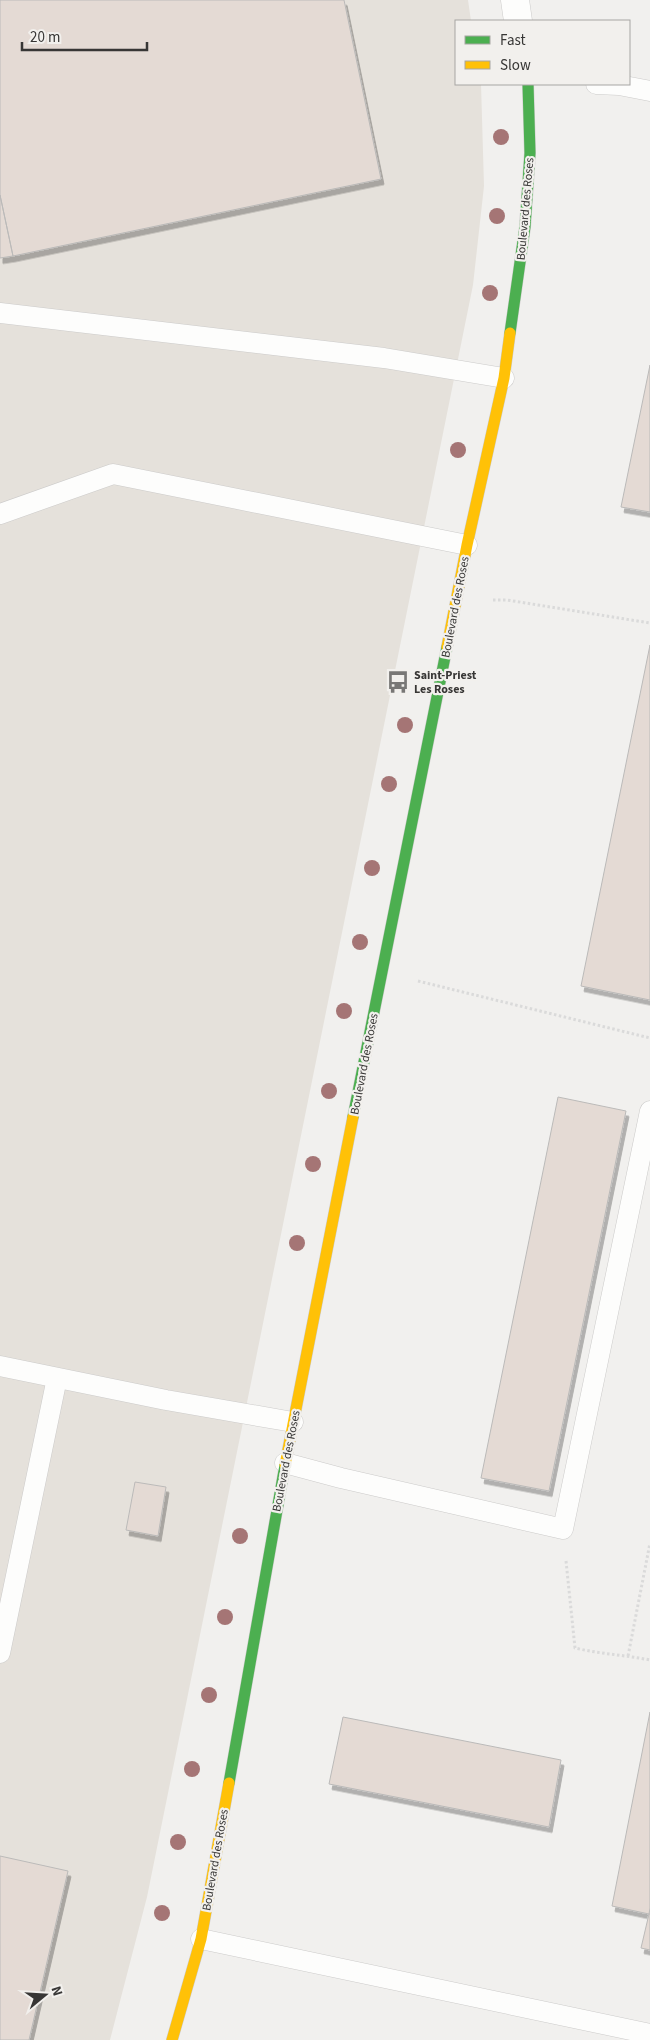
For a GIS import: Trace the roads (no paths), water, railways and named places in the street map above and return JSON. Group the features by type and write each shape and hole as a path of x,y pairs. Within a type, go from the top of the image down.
{"street":[{"path":"515,0 518,20"},
{"name":"Boulevard des Roses","path":"172,2040 201,1939 285,1463 467,545 504,378 525,227 530,153 528,85"}],"lane":[{"path":"623,85 650,91"},
{"path":"0,312 384,358 504,378"},
{"path":"0,514 112,474 467,545"},
{"path":"285,1463 341,1478 563,1529 650,1112"},
{"path":"0,1366 166,1400 293,1422"},
{"path":"0,1653 57,1378"},
{"path":"201,1939 650,2034"}],"place":[{"name":"Saint-Priest Les Roses","path":"398,682"}]}
